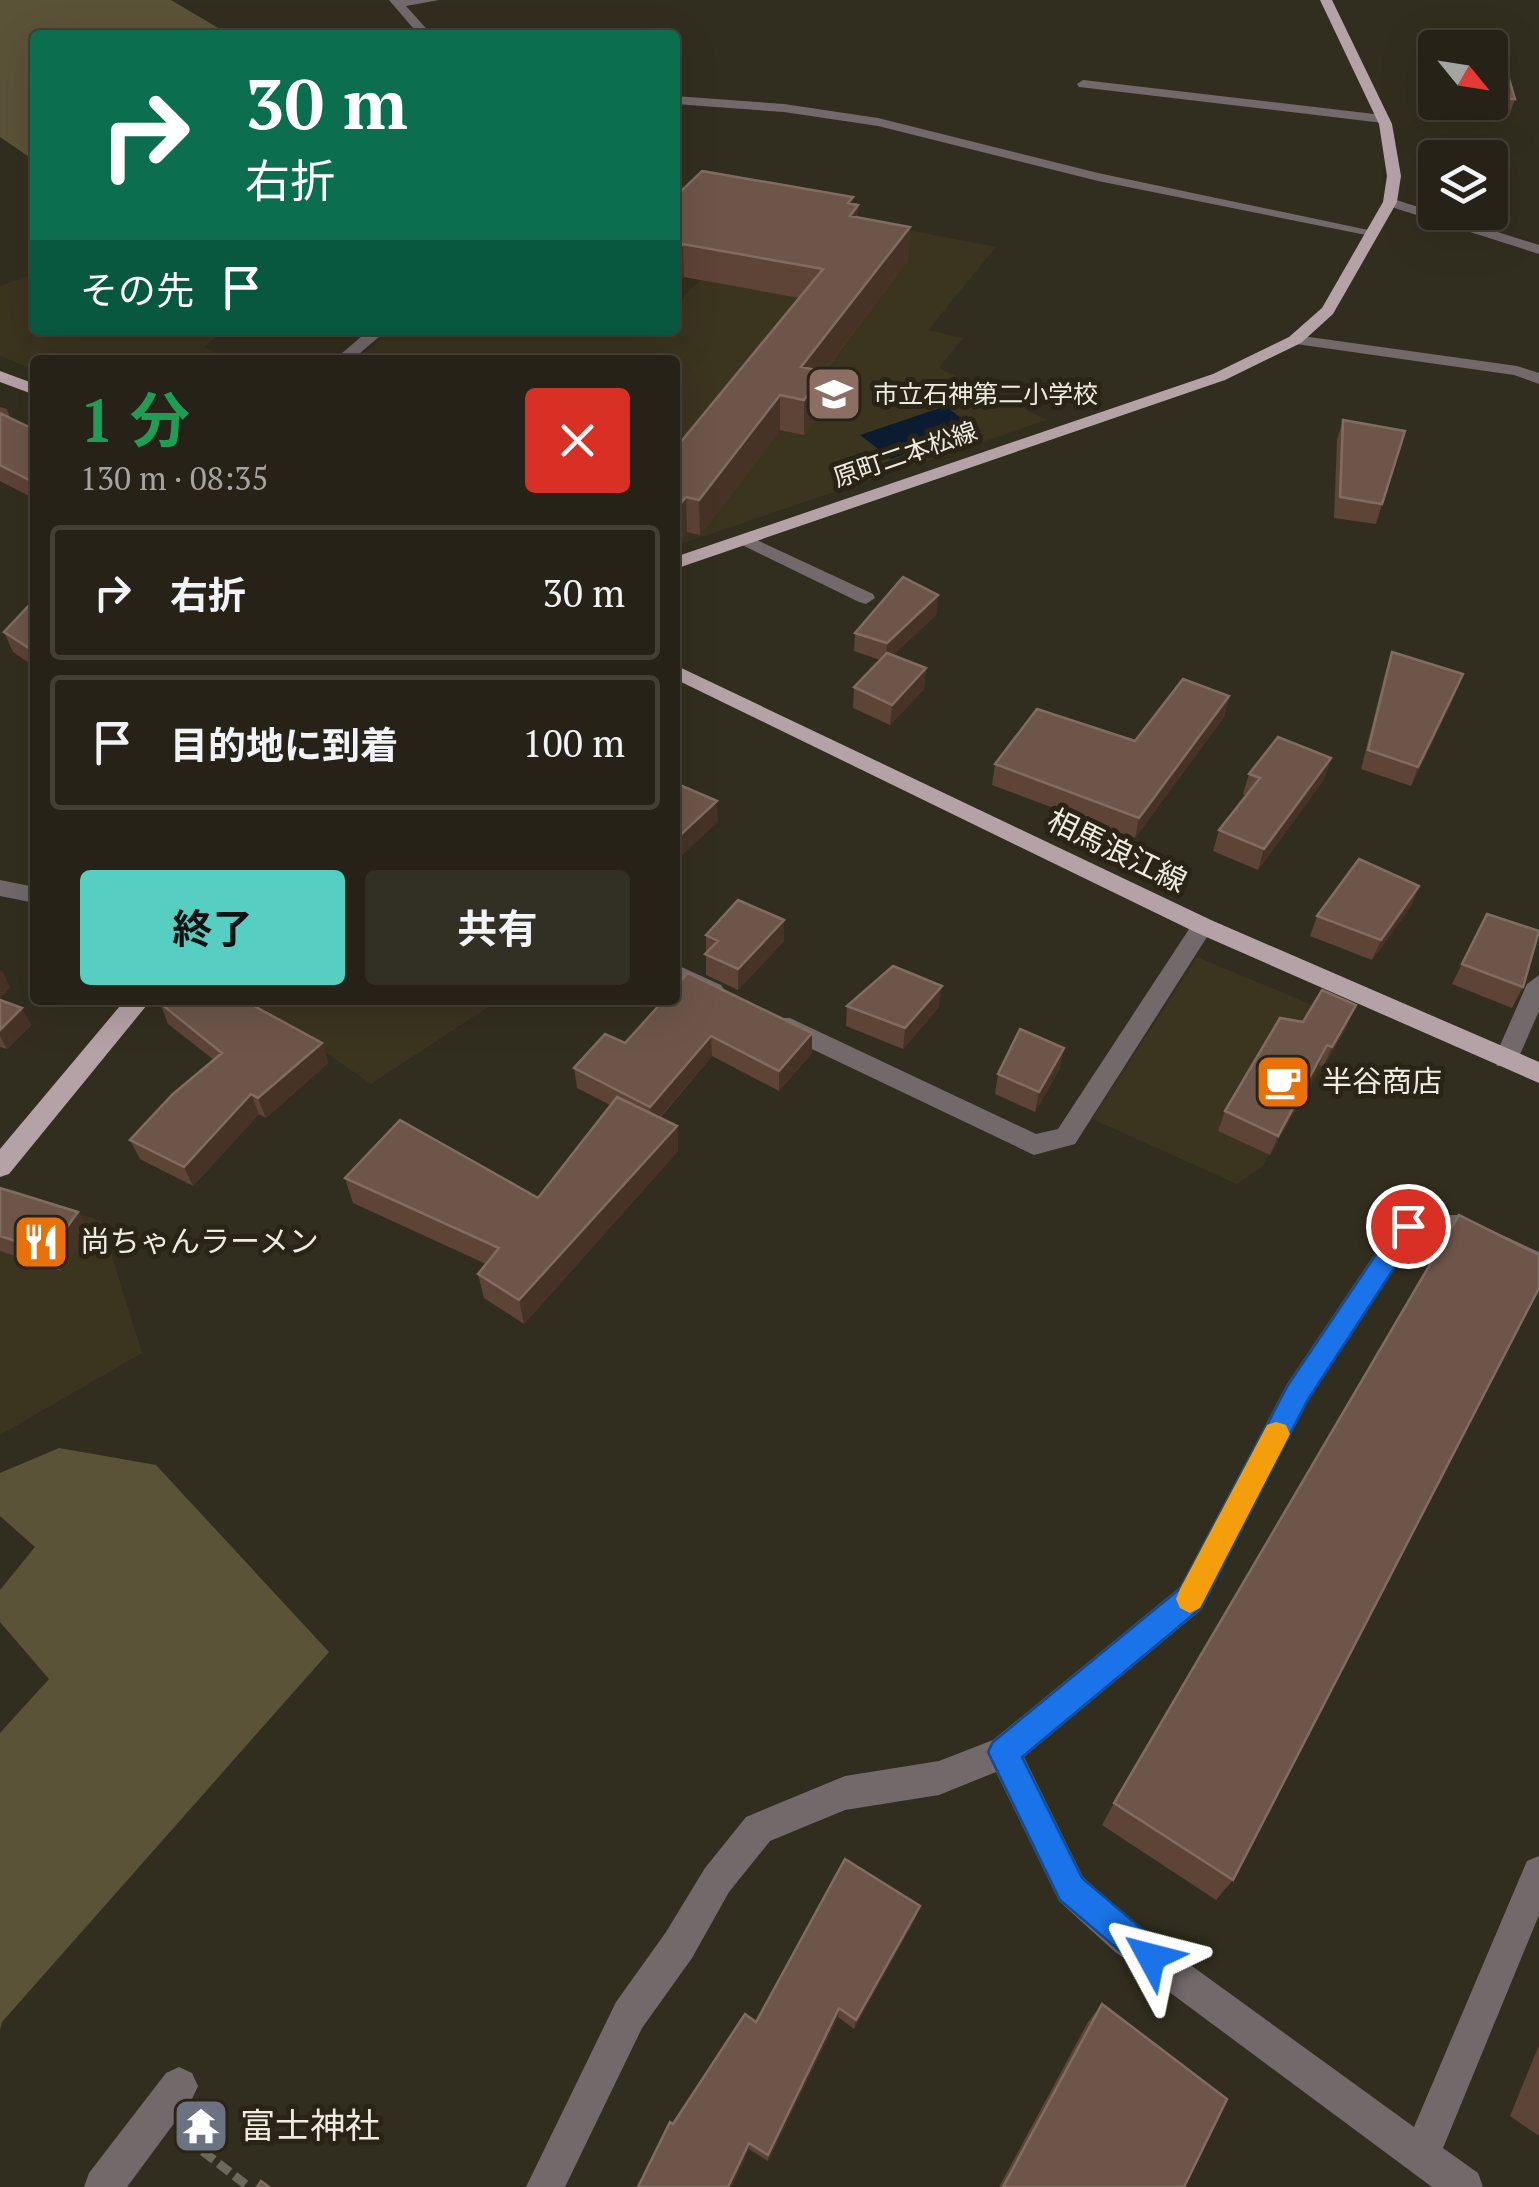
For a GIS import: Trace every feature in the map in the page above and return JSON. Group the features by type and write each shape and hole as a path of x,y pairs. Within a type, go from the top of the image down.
{"main road":[{"name":"原町二本松線","path":"680,561 1219,377 1295,340 1328,311 1390,202 1396,166 1383,119 1326,0"},
{"path":"0,376 30,388"},
{"name":"相馬浪江線","path":"680,673 1202,926 1539,1073"},
{"path":"0,1168 135,1005"}],"street":[{"path":"396,2 433,0"},
{"path":"396,2 421,30"},
{"path":"1083,84 1383,119"},
{"path":"680,100 784,108 878,122 1098,176 1371,232"},
{"path":"1390,202 1539,250"},
{"path":"348,355 373,335"},
{"path":"1295,340 1517,371 1539,379"},
{"path":"746,540 866,598"},
{"path":"0,888 30,894"},
{"path":"765,1016 1034,1145 1066,1137 1202,926"},
{"path":"680,975 729,999"},
{"path":"1506,1059 1539,984"},
{"path":"545,2187 629,2015 680,1945 716,1880 758,1829 844,1792 938,1778 1004,1752 1191,1598 1298,1393 1408,1226 1458,1226 1539,1265"},
{"path":"1004,1752 1071,1889 1126,1939 1464,2187"},
{"path":"1421,2156 1539,1873"},
{"path":"103,2187 167,2100"}],"path":[{"path":"167,2100 249,2187"}],"shaded area":[{"path":"0,0 171,0 222,30 30,30 30,158 0,137"},
{"name":"市立石神第二小学校","path":"774,204 996,247 928,330 963,338 939,368 1047,420 680,544 680,355 361,355 386,335 680,335 680,301"},
{"path":"30,275 30,335 218,335 204,347 222,355 30,355 30,368 0,356 0,286"},
{"path":"1197,957 1350,1021 1262,1167 1237,1184 1092,1119"},
{"path":"257,1005 491,1005 371,1084"},
{"path":"10,1188 101,1221 142,1353 0,1435 0,1201"},
{"path":"59,1448 156,1465 329,1652 2,2022 0,2030 0,1733 49,1679 0,1622 0,1590 35,1547 0,1516 0,1473"}],"water":[{"path":"946,406 974,429 891,459 860,435"}],"building":[{"path":"1508,75 1515,99 1508,98"},
{"path":"702,171 853,197 848,203 858,205 850,216 910,227 801,367 826,372 804,400 780,395 699,500 686,497 680,504 680,443 823,269 683,244 680,247 680,192"},
{"path":"0,413 30,428 30,480 0,465"},
{"path":"1343,420 1405,431 1382,504 1340,497"},
{"path":"903,577 938,595 887,643 855,633"},
{"path":"30,604 30,649 4,632"},
{"path":"1392,652 1463,674 1418,767 1368,750"},
{"path":"887,653 926,668 892,705 854,687"},
{"path":"1183,679 1229,696 1139,818 995,764 1037,709 1135,741"},
{"path":"1278,737 1331,758 1264,849 1219,830 1260,778 1249,774"},
{"path":"680,785 717,801 680,835"},
{"path":"1359,859 1419,886 1381,940 1317,916"},
{"path":"738,900 784,920 738,969 705,954 718,941 706,935"},
{"path":"1487,914 1539,931 1523,987 1462,964"},
{"path":"893,966 942,986 905,1028 847,1006"},
{"path":"688,973 812,1033 779,1071 711,1036 650,1107 574,1068 605,1034 625,1043 659,1005 680,1005 680,982"},
{"name":"半谷商店","path":"1322,990 1356,1005 1332,1047 1327,1045 1278,1136 1225,1111 1280,1018 1303,1022"},
{"path":"0,1000 22,1008 0,1030"},
{"path":"162,1005 252,1005 322,1043 258,1098 251,1094 184,1167 130,1140 173,1094 222,1053"},
{"path":"1020,1029 1064,1048 1039,1092 998,1074"},
{"path":"617,1097 677,1126 519,1300 478,1274 499,1248 345,1178 400,1120 538,1198"},
{"path":"0,1188 78,1212 49,1252 0,1236"},
{"path":"1459,1215 1539,1255 1539,1288 1233,1880 1114,1803"},
{"path":"845,1859 920,1906 856,2020 839,2008 768,2155 749,2143 728,2187 638,2187 670,2122 673,2124 745,2014 756,2022"},
{"path":"1102,2004 1227,2099 1184,2187 1003,2187"}],"slow traffic":[{"path":"1190,1599 1276,1434"}],"place":[{"name":"市立石神第二小学校","path":"834,394"},
{"name":"半谷商店","path":"1283,1082"},
{"name":"尚ちゃんラーメン","path":"41,1242"},
{"name":"富士神社","path":"201,2126"}],"route":[{"path":"1151,1957 1071,1889 1004,1752 1191,1598 1298,1393 1408,1226"}]}
